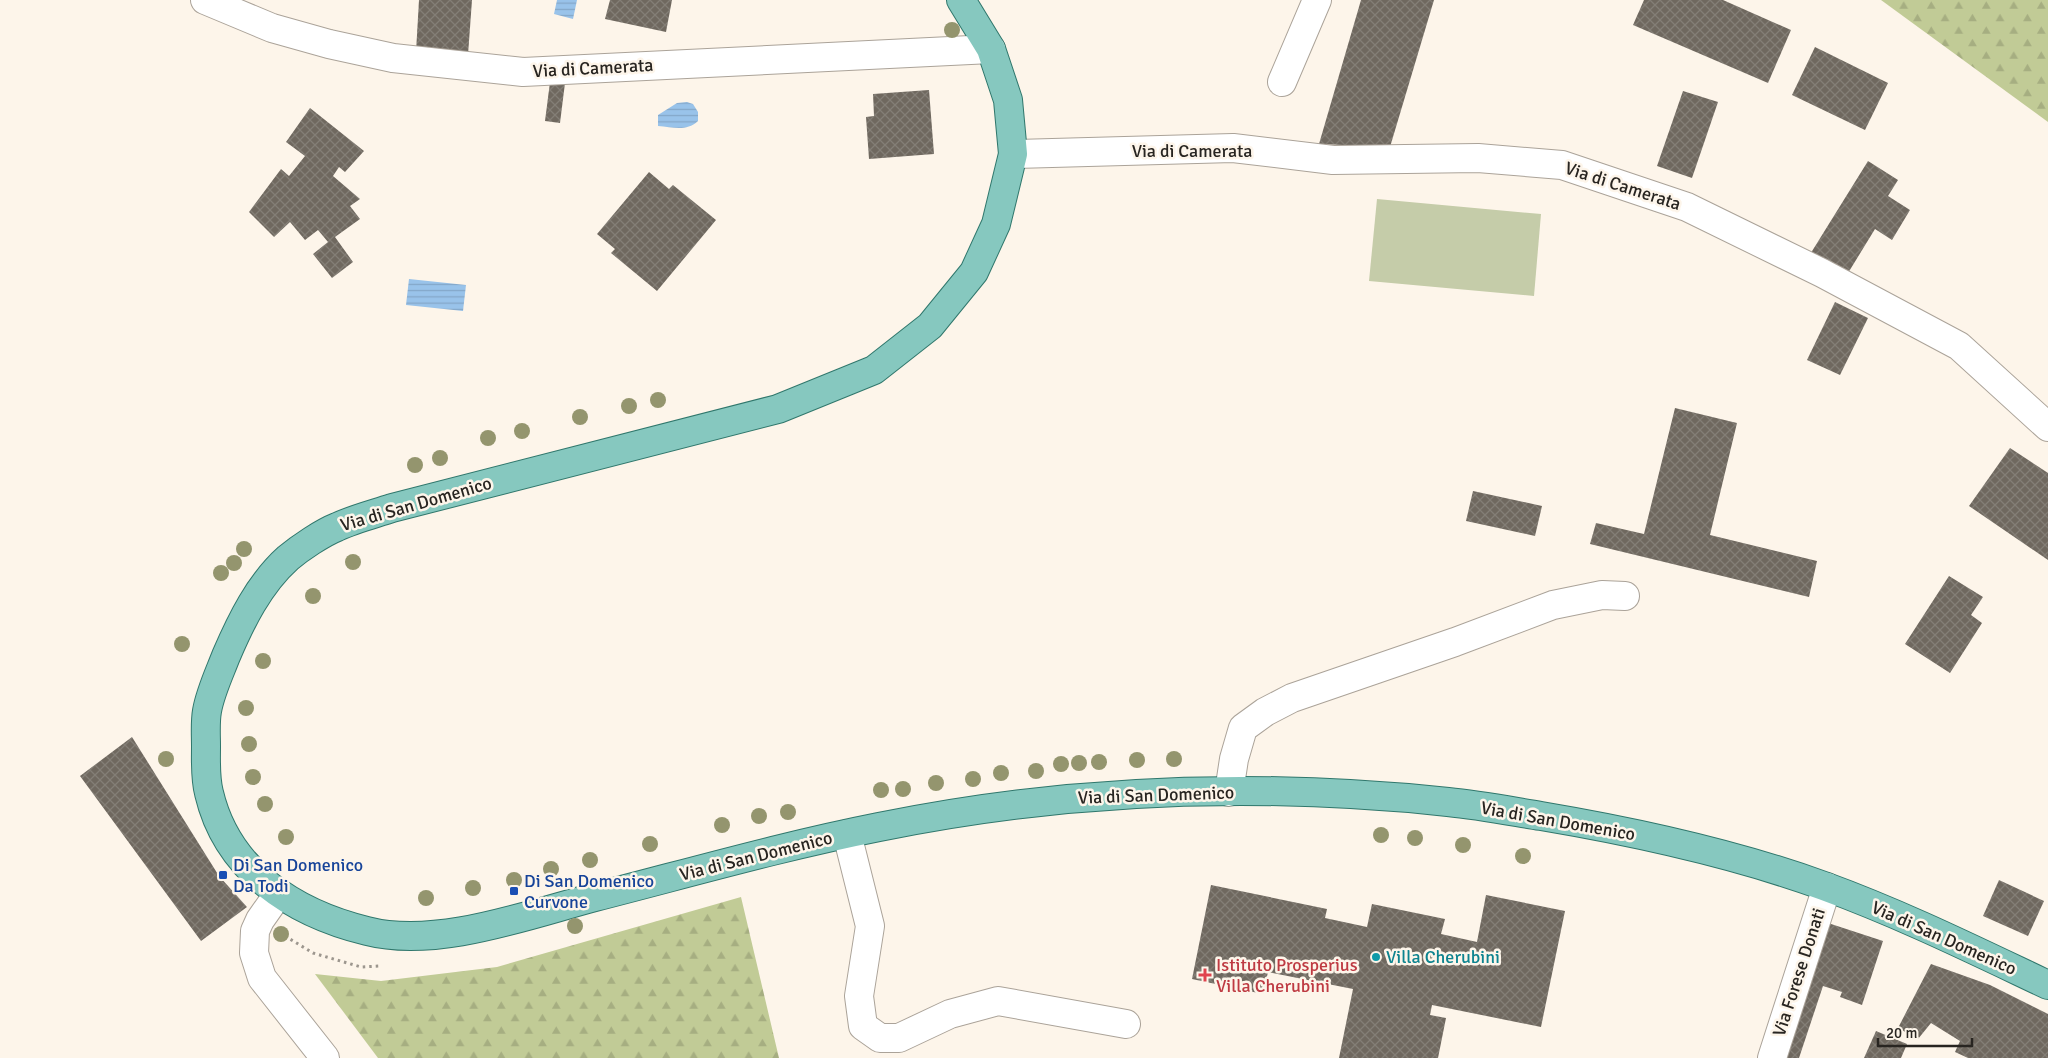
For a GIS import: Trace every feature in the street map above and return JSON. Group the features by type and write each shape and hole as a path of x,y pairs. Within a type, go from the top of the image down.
{"main road":[{"name":"Via di San Domenico","path":"961,0 991,49 1008,100 1013,154 996,224 974,272 930,326 874,370 778,409 376,514 334,528 287,559 254,598 217,678 206,713 206,780 209,796 221,830 241,861 259,880 300,906 345,925 386,935 417,937 482,926 847,834 976,810 1108,794 1331,792 1463,804 1610,828 1775,870 1827,887 1950,938 2048,985"}],"street":[{"name":"Via di Camerata","path":"205,0 272,28 329,44 393,58 523,72 991,49"},
{"path":"1282,82 1317,0"},
{"name":"Via di Camerata","path":"1013,154 1233,148 1333,160 1478,158 1562,165 1688,207 1822,273 1960,346 2048,427"},
{"path":"1229,792 1234,759 1243,728 1265,712 1292,698 1455,642 1553,605 1602,595 1625,596"},
{"path":"847,834 870,926 859,996 864,1026 880,1038 900,1038 950,1014 998,1001 1126,1024"},
{"name":"Via Forese Donati","path":"1772,1058 1827,887"},
{"path":"278,893 255,931 254,953 262,978 325,1058"}],"path":[{"path":"260,920 313,953 362,967 380,966"}],"green space":[{"path":"1881,0 2048,0 2048,122"},
{"path":"1377,199 1541,214 1534,296 1369,281"},
{"path":"741,897 779,1058 378,1058 315,974 381,981 497,967"}],"water":[{"path":"557,0 577,0 573,19 554,14"},
{"path":"687,102 693,104 698,112 698,121 684,128 658,126 658,115 677,103"},
{"path":"409,279 466,285 463,311 406,305"}],"building":[{"path":"419,0 472,0 468,55 416,52"},
{"path":"610,0 672,0 666,32 605,19"},
{"path":"1361,0 1434,0 1390,147 1319,144"},
{"path":"1644,0 1723,0 1791,30 1768,83 1633,25"},
{"path":"1815,47 1888,83 1865,130 1792,95"},
{"path":"550,82 565,83 560,123 545,121"},
{"path":"929,90 934,154 869,159 866,117 874,116 873,94"},
{"path":"1683,91 1718,102 1692,178 1657,166"},
{"path":"310,108 364,151 345,172 339,167 333,176 360,199 350,206 360,219 335,237 353,262 332,278 313,254 328,242 318,230 305,240 290,222 274,237 249,212 281,169 289,176 305,156 286,142"},
{"path":"1868,161 1898,180 1888,196 1910,210 1892,240 1875,229 1845,278 1809,256"},
{"path":"649,172 669,189 673,185 716,220 657,291 611,253 615,249 597,234"},
{"path":"1835,302 1868,318 1840,375 1807,360"},
{"path":"1675,408 1737,423 1710,535 1817,561 1809,597 1590,544 1596,523 1644,534"},
{"path":"2010,448 2048,473 2048,560 1969,506"},
{"path":"1473,491 1542,506 1535,536 1466,521"},
{"path":"1949,576 1983,597 1971,615 1982,623 1950,673 1905,644"},
{"path":"132,737 219,876 247,907 201,941 80,776"},
{"path":"1999,880 2044,901 2028,936 1983,916"},
{"name":"Villa Cherubini","path":"1211,885 1327,909 1325,918 1367,927 1372,904 1445,919 1441,934 1477,942 1486,895 1565,911 1541,1027 1432,1005 1430,1015 1446,1018 1438,1058 1339,1058 1353,989 1268,972 1263,994 1192,979"},
{"path":"1825,922 1883,941 1862,1005 1840,997 1842,992 1823,986 1799,1058 1782,1058"},
{"path":"1931,964 1990,985 2048,1014 2048,1058 1968,1058 1955,1052 1960,1041 1931,1023 1918,1039 1898,1028"},
{"path":"1876,1031 1907,1044 1901,1058 1864,1058"}],"place":[{"name":"Di San Domenico Da Todi","path":"223,875"},
{"name":"Di San Domenico Curvone","path":"514,891"},
{"name":"Villa Cherubini","path":"1376,957"},
{"name":"Istituto Prosperius Villa Cherubini","path":"1205,975"}]}
